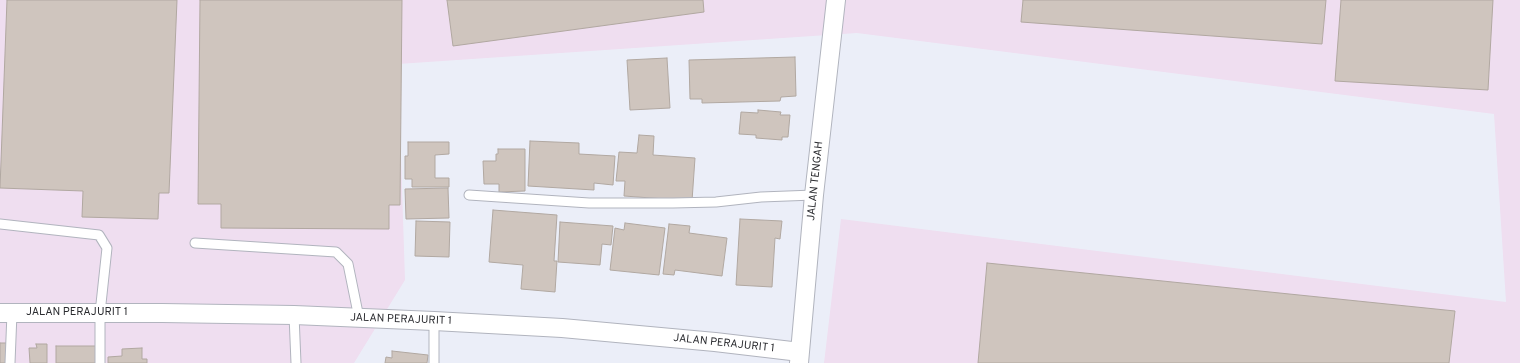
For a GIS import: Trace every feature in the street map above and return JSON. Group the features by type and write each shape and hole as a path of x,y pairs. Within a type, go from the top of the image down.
{"street":[{"name":"JALAN TENGAH","path":"799,358 814,195 836,0"},
{"name":"JALAN PERAJURIT 1","path":"6,313 294,315 570,328 715,342 799,358"}],"lane":[{"path":"469,195 589,203 673,204 716,202 761,197 814,195"},
{"path":"0,224 99,234 107,248 100,313 100,363"},
{"path":"195,243 336,252 348,264 359,318"},
{"path":"6,313 10,363"},
{"path":"294,315 296,363"},
{"path":"434,321 434,363"}],"shaded area":[{"path":"0,0 1520,0 1520,363 824,363 841,219 1506,302 1494,114 857,33 398,64 405,280 354,363 0,363"}],"building":[{"path":"7,0 177,0 169,193 159,193 158,219 82,217 83,191 0,188"},
{"path":"200,0 402,0 400,205 389,205 389,229 221,228 221,204 198,204"},
{"path":"447,0 703,0 704,12 453,46"},
{"path":"1023,0 1326,0 1322,44 1021,22"},
{"path":"1341,0 1493,0 1488,90 1335,81"},
{"path":"795,57 796,96 781,97 780,101 702,103 702,99 690,99 689,60"},
{"path":"667,58 670,108 630,110 627,60"},
{"path":"758,110 781,112 780,115 790,115 788,137 782,137 782,140 756,138 756,135 739,134 741,112 758,113"},
{"path":"639,135 654,136 653,155 695,158 692,201 624,196 625,181 616,181 619,152 637,153"},
{"path":"530,141 579,143 579,154 615,156 613,185 594,183 594,190 528,186"},
{"path":"408,142 449,142 449,154 435,155 435,178 449,178 449,187 412,187 412,179 405,179 405,156 408,156"},
{"path":"498,149 525,149 525,191 499,192 499,184 484,184 483,161 496,161"},
{"path":"448,188 449,218 406,219 405,189"},
{"path":"493,210 557,215 554,261 557,261 555,292 521,289 523,265 489,262"},
{"path":"740,219 782,221 780,239 775,238 772,287 736,285"},
{"path":"416,221 450,222 449,257 415,256"},
{"path":"560,222 613,226 611,245 602,244 600,265 558,262"},
{"path":"625,223 665,228 659,275 610,270 615,228 624,230"},
{"path":"669,224 690,226 689,233 727,238 722,276 675,270 674,275 663,274"},
{"path":"987,263 1455,311 1449,363 978,363"},
{"path":"0,343 10,343 9,363 0,363"},
{"path":"36,344 47,344 47,363 30,363 29,348 37,348"},
{"path":"56,346 97,346 97,363 56,363"},
{"path":"142,348 142,359 147,359 147,363 108,363 108,357 122,356 122,349"},
{"path":"392,351 428,355 427,363 385,363 386,357 392,358"}]}
